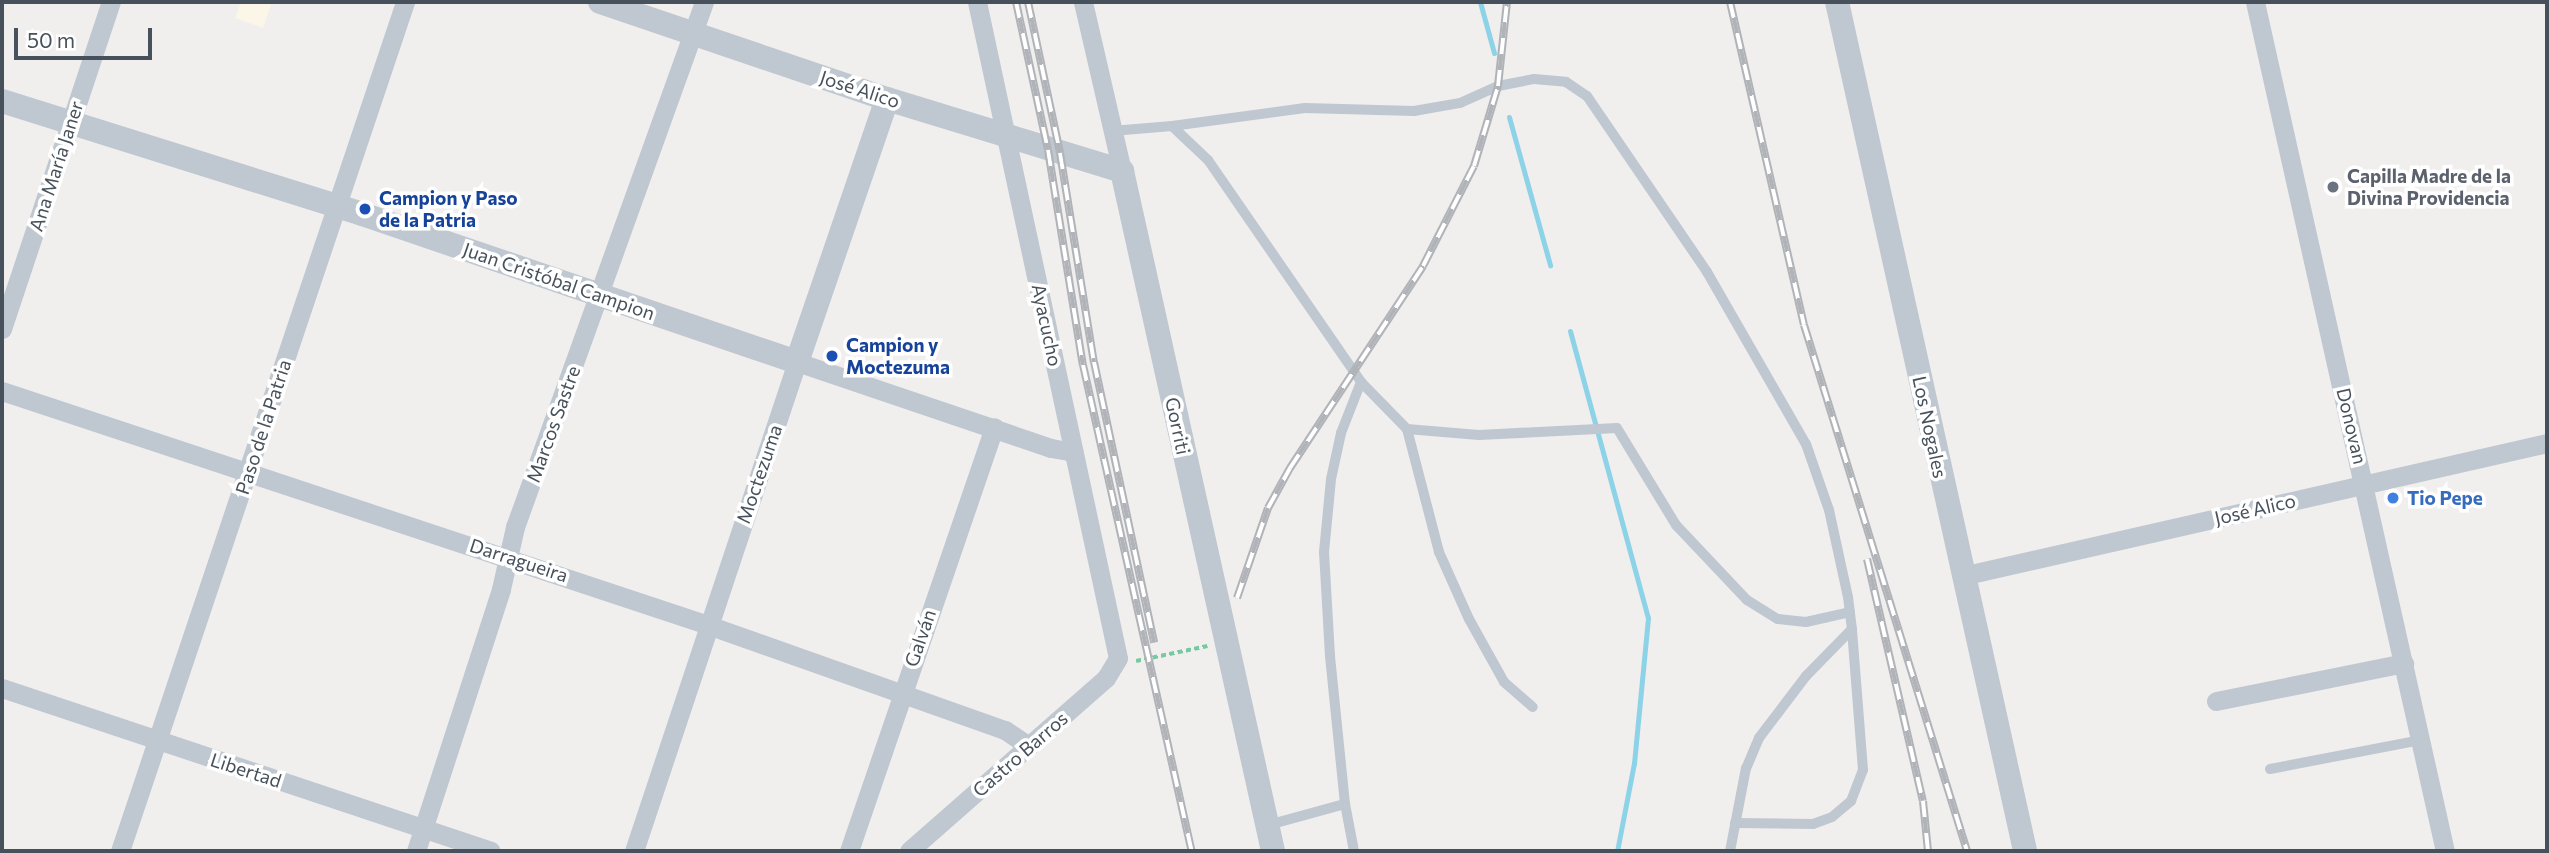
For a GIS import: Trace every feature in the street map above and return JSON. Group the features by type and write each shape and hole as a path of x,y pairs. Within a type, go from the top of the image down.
{"street":[{"name":"Ana María Janer","path":"2,329 111,2"},
{"name":"Paso de la Patria","path":"120,851 405,2"},
{"name":"José Alico","path":"600,2 887,99 1122,171"},
{"name":"Marcos Sastre","path":"416,851 501,589 508,556 704,2"},
{"name":"Ayacucho","path":"977,2 1116,657"},
{"name":"Gorriti","path":"1083,2 1273,851"},
{"name":"Los Nogales","path":"1837,2 2025,851"},
{"name":"Donovan","path":"2255,2 2445,851"},
{"name":"Moctezuma","path":"634,851 887,99"},
{"name":"Juan Cristóbal Campion","path":"2,101 335,207 1074,452"},
{"name":"Darragueira","path":"2,391 247,474 508,556 708,625 1005,730 1028,746"},
{"name":"Galván","path":"849,851 901,692 994,427"},
{"name":"José Alico","path":"1962,576 2547,443"},
{"name":"Castro Barros","path":"909,851 1028,746 1116,657"},
{"path":"2216,701 2404,663"},
{"name":"Libertad","path":"2,688 491,851"}],"lane":[{"path":"1112,131 1172,126 1305,108 1414,111 1460,103 1498,86 1534,79 1566,82 1587,96 1707,272 1806,444 1829,510 1850,612 1863,770 1851,801 1832,817 1813,824 1735,823"},
{"path":"1172,126 1208,160 1361,383 1406,429 1439,552 1469,619 1512,693 1533,707"},
{"path":"1354,851 1345,804 1324,552 1334,468 1361,383"},
{"path":"1406,429 1479,435 1588,432 1617,428 1676,525 1747,600 1778,619 1806,622 1850,612"},
{"path":"1730,851 1746,768 1759,738 1806,676 1852,629"},
{"path":"2270,769 2420,740"},
{"path":"1267,825 1345,804"}],"path":[{"path":"1116,657 1226,642"}],"shaded area":[{"path":"241,2 272,2 263,28 235,18"}],"waterway":[{"path":"1480,2 1494,53"},
{"path":"1509,117 1550,265"},
{"path":"1570,331 1648,618 1634,763 1617,851"}],"railway":[{"path":"1016,2 1048,150 1083,365 1192,851"},
{"path":"1028,2 1060,153 1094,362 1154,643"},
{"path":"1237,598 1268,508 1290,468 1423,266 1474,166 1498,86 1507,2"},
{"path":"1730,2 1804,325 1967,851"},
{"path":"1867,559 1923,801 1928,851"}],"place":[{"name":"Capilla Madre de la Divina Providencia","path":"2333,187"},
{"name":"Campion y Paso de la Patria","path":"365,209"},
{"name":"Campion y Moctezuma","path":"832,356"},
{"name":"Tio Pepe","path":"2393,498"}]}
